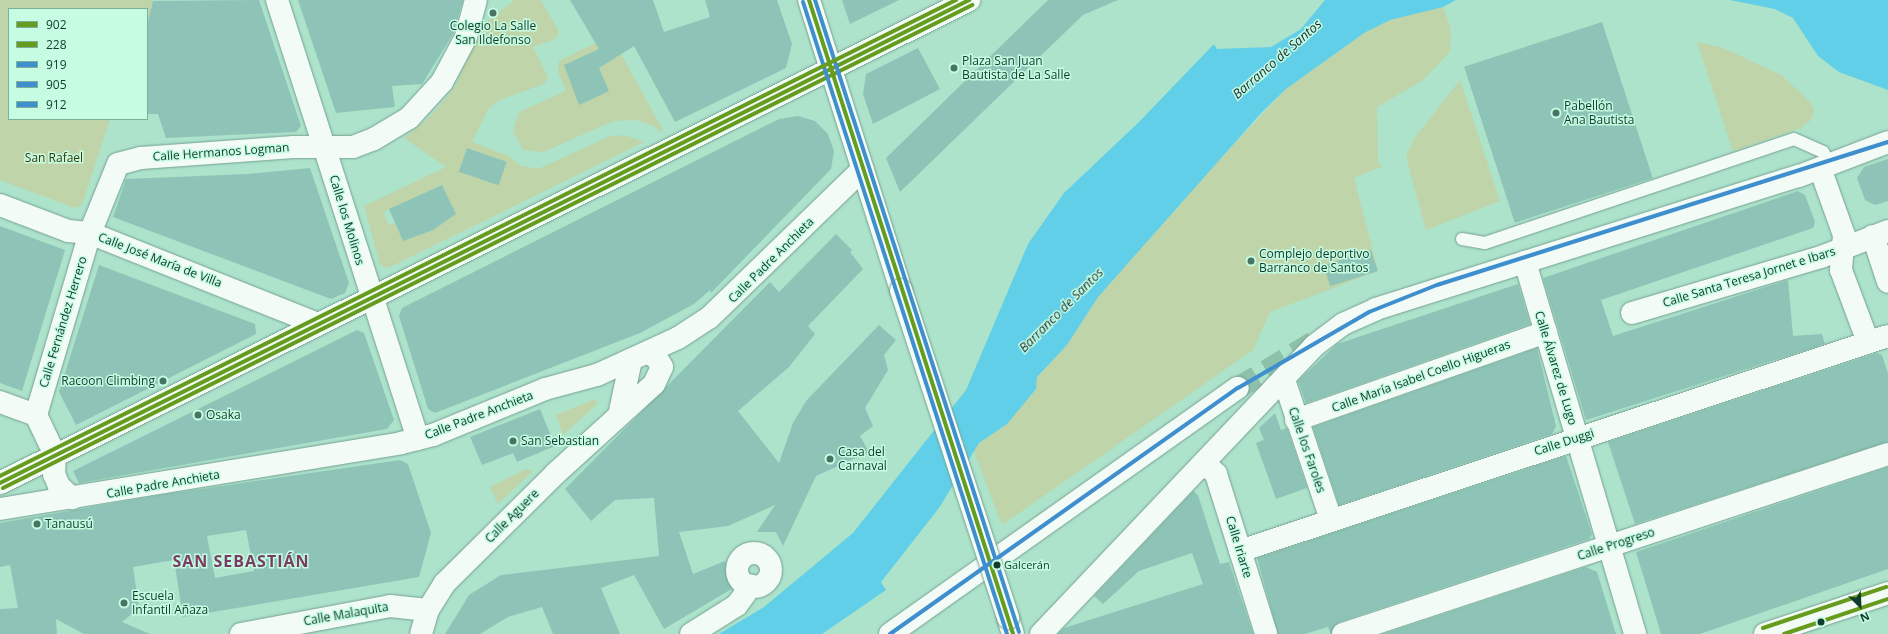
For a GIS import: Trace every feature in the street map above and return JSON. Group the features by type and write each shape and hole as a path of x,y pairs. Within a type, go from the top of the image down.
{"street":[{"name":"Calle los Molinos","path":"277,0 418,439"},
{"name":"Calle Hermanos Logman","path":"118,164 141,158 294,147 353,147 374,139 398,127 420,108 456,60 476,0"},
{"path":"809,0 901,290 1013,634"},
{"path":"0,483 752,105 831,70 969,0"},
{"path":"1041,634 1205,464 1326,334 1359,316 1825,166 1888,142"},
{"name":"Calle Fernández Herrero","path":"36,414 90,233 118,164"},
{"path":"1825,166 1844,235 1841,270 1878,339"},
{"name":"Calle Padre Anchieta","path":"0,509 418,439 639,356 689,331 726,305 863,169"},
{"name":"Calle José María de Villa","path":"0,205 68,231 90,233 318,324"},
{"path":"1880,234 1888,282"},
{"name":"Calle Santa Teresa Jornet e Ibars","path":"1632,313 1842,248 1880,234"},
{"name":"Calle Álvarez de Lugo","path":"1525,262 1635,634"},
{"name":"Calle María Isabel Coello Higueras","path":"1296,420 1546,332"},
{"name":"Calle Duggi","path":"1240,551 1878,339"},
{"path":"620,411 639,356"},
{"name":"Calle Aguere","path":"421,634 428,610 445,583 620,411 660,374 660,361 639,356"},
{"name":"Calle los Faroles","path":"1284,380 1296,420 1331,520"},
{"path":"890,634 1238,388"},
{"path":"0,402 36,414 55,455 54,474 58,486 72,498"},
{"name":"Calle Progreso","path":"1343,634 1888,454"},
{"name":"Calle Iriarte","path":"1205,464 1216,474 1266,634"},
{"path":"691,634 737,605 751,586"},
{"path":"1765,634 1888,593"},
{"name":"Calle Malaquita","path":"246,633 390,606 428,610"}],"lane":[{"path":"1462,239 1485,243 1794,139 1823,152 1825,166"}],"green space":[{"name":"San Rafael","path":"0,0 153,0 148,21 148,8 8,8 8,120 110,120 82,205 75,208 0,180"},
{"path":"515,0 541,0 559,32 555,39 533,47 548,77 544,84 500,100 489,108 472,142 509,156 521,166 538,169 608,137 624,135 644,142 388,268 380,265 364,206 446,167 404,138 432,115 455,87 483,24","holes":["442,185 456,214 433,230 403,241 395,223 389,225 383,212"]},
{"name":"Complejo deportivo Barranco de Santos","path":"1443,7 1451,30 1450,52 1422,81 1377,107 1378,162 1383,166 1354,178 1378,271 1270,312 1253,350 1002,525 974,451 979,443 1007,424 1037,377 1067,345 1098,297 1162,221 1286,89 1364,33 1390,20"},
{"path":"1697,42 1723,48 1781,75 1810,102 1814,110 1811,120 1801,128 1733,151"},
{"path":"596,43 621,54 663,130 660,132 656,127 636,120 613,121 544,152 523,150 513,131 519,112 566,91 558,71 559,61"},
{"path":"1460,80 1500,201 1426,230 1406,157 1413,140"},
{"path":"595,399 597,404 563,435 556,415"},
{"path":"526,469 532,470 531,473 498,504 490,487"}],"water":[{"name":"Barranco de Santos","path":"1325,0 1456,0 1443,7 1390,20 1364,33 1286,89 1262,112 1098,297 1067,345 1037,377 1036,389 1007,424 979,443 939,508 881,582 886,590 822,634 719,634 764,607 853,533 966,390 1028,244 1064,193 1139,122 1214,44 1217,49 1271,47 1301,29"},
{"path":"1730,0 1888,0 1888,90 1839,72 1818,56 1793,18 1775,9"}],"building":[{"path":"259,0 301,126 296,132 166,138 158,114 148,114 148,21 153,1"},
{"path":"298,0 463,0 453,34 422,84 392,86 395,107 336,113"},
{"path":"570,0 653,0 664,32 710,17 705,0 777,0 792,44 786,68 675,122 634,46 599,68 609,91 579,105 564,65 599,49"},
{"path":"842,0 899,0 850,24"},
{"path":"1048,0 1118,0 1083,15 900,192 886,158"},
{"name":"Pabellón Ana Bautista","path":"1602,22 1653,178 1515,223 1464,67"},
{"path":"918,48 940,89 873,124 863,94 866,74"},
{"path":"798,116 815,121 828,134 834,151 831,169 711,293 710,290 694,304 640,333 435,413 428,409 399,316 402,308 779,119"},
{"path":"467,148 507,162 499,185 459,172"},
{"path":"1888,159 1888,201 1875,205 1865,200 1857,178 1864,167"},
{"path":"310,168 349,283 345,293 331,299 113,217 126,179 248,174"},
{"path":"442,185 456,214 433,230 403,241 389,209"},
{"path":"1798,191 1805,195 1815,222 1813,228 1601,300 1613,336 1788,280 1793,336 1822,334 1825,344 1586,420 1543,278"},
{"path":"0,226 65,250 22,391 0,383"},
{"path":"836,234 852,250 850,252 863,269 808,326 815,334 789,367 738,411 779,463 793,423 806,401 879,325 896,340 884,355 888,370 865,408 873,426 860,436 869,452 816,476 783,546 776,532 757,532 775,505 728,526 679,532 693,574 725,561 735,587 664,629 634,575 601,588 620,634 553,634 542,607 508,617 480,634 445,634 469,595 501,575 659,556 654,498 615,500 591,521 565,489 770,282 779,292"},
{"path":"1371,250 1378,271 1330,286 1323,265"},
{"path":"99,265 255,324 256,334 76,425 59,392"},
{"path":"1518,284 1530,324 1306,403 1298,381 1337,344"},
{"path":"357,330 364,333 394,420 387,429 79,483 73,471"},
{"path":"1537,348 1556,426 1552,434 1339,505 1313,427"},
{"path":"1877,353 1882,355 1888,373 1888,442 1635,524 1608,442"},
{"name":"San Sebastian","path":"540,409 555,446 517,462 513,453 482,465 470,437"},
{"path":"1275,413 1281,430 1287,428 1307,488 1276,499 1256,443 1264,440 1259,428"},
{"path":"1566,456 1592,534 1589,539 1339,622 1331,634 1328,627 1305,634 1278,634 1257,558"},
{"path":"400,460 408,464 431,533 419,577 183,617 174,560 133,567 139,608 122,622 150,634 84,634 56,619 57,634 0,634 0,609 18,608 10,565 0,567 0,523 160,495","holes":["246,530 254,571 215,578 207,536"]},
{"path":"1888,467 1888,569 1700,634 1661,634 1636,552"},
{"path":"1193,491 1198,495 1220,564 1229,562 1253,634 1058,634 1064,628 1203,584 1192,553 1139,571 1103,604 1094,596"},
{"path":"1586,567 1597,572 1616,634 1383,634"}],"tunnel":[{"path":"1238,388 1317,340"}],"transit line":[{"name":"902","path":"809,0 1013,634"},
{"name":"912","path":"815,0 1019,632"},
{"path":"0,476 956,0"},
{"name":"902","path":"0,483 969,0"},
{"name":"905","path":"803,2 1007,634"},
{"name":"228","path":"3,488 972,5"},
{"name":"919","path":"890,634 1238,388 1369,312 1437,285 1888,142"},
{"path":"1763,628 1886,587"},
{"name":"228","path":"1784,634 1888,599"}],"place":[{"name":"Colegio La Salle San Ildefonso","path":"493,13"},
{"name":"Plaza San Juan Bautista de La Salle","path":"954,68"},
{"name":"Pabellón Ana Bautista","path":"1556,113"},
{"name":"Complejo deportivo Barranco de Santos","path":"1251,261"},
{"name":"Racoon Climbing","path":"163,381"},
{"name":"Osaka","path":"198,415"},
{"name":"San Sebastian","path":"513,441"},
{"name":"Casa del Carnaval","path":"830,459"},
{"name":"Tanausú","path":"37,524"},
{"name":"Galcerán","path":"997,565"},
{"name":"Escuela Infantil Añaza","path":"124,603"}],"district":[{"name":"SAN SEBASTIÁN","path":"241,561"}]}
